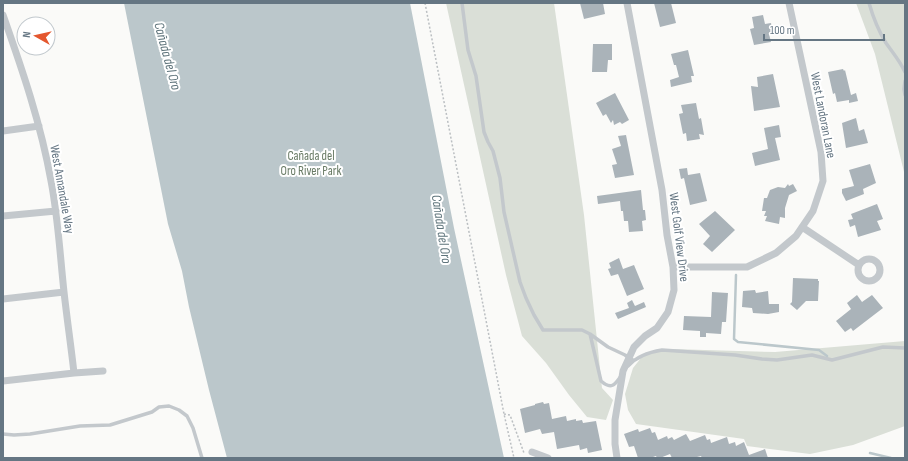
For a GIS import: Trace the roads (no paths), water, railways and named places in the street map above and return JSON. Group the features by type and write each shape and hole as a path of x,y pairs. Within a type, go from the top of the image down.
{"street":[{"name":"West Golf View Drive","path":"617,458 614,444 615,420 623,371 631,359 634,347 645,336 657,328 668,312 674,290 673,267 667,235 662,190 627,3"},
{"name":"West Landoran Lane","path":"673,267 746,267 776,253 796,236 813,211 823,181 821,152 789,3"},
{"name":"West Annandale Way","path":"3,15 39,126 51,179 74,373"},
{"path":"3,131 39,126"},
{"path":"3,216 56,211"},
{"path":"802,227 859,265"},
{"path":"3,298 64,292"},
{"path":"3,381 103,371"},
{"path":"532,452 548,458"}],"lane":[{"path":"462,3 468,50 476,76 484,132 493,151 502,187 504,212 520,282 534,315 543,330 582,330 590,334 608,348 625,354 631,359 662,350 735,355 777,360 812,355 832,360 883,347 905,348"},
{"path":"869,3 873,17 880,32 900,61 905,72"},
{"path":"905,81 905,95"},
{"path":"590,334 601,381 609,386 613,385 616,383 623,371"},
{"path":"3,434 30,434 80,426 110,425 152,412 159,407 169,406 179,410 187,416 193,428 202,458"}],"water":[{"name":"Cañada del Oro River Park","path":"124,3 410,3 454,228 504,458 227,458 189,307 182,271 168,224"}],"waterway":[{"path":"736,275 734,339 738,342 819,350 827,356"},
{"path":"870,453 891,458"}],"water label":[{"name":"Cañada del Oro","path":"168,56"},
{"name":"Cañada del Oro","path":"442,229"}]}
